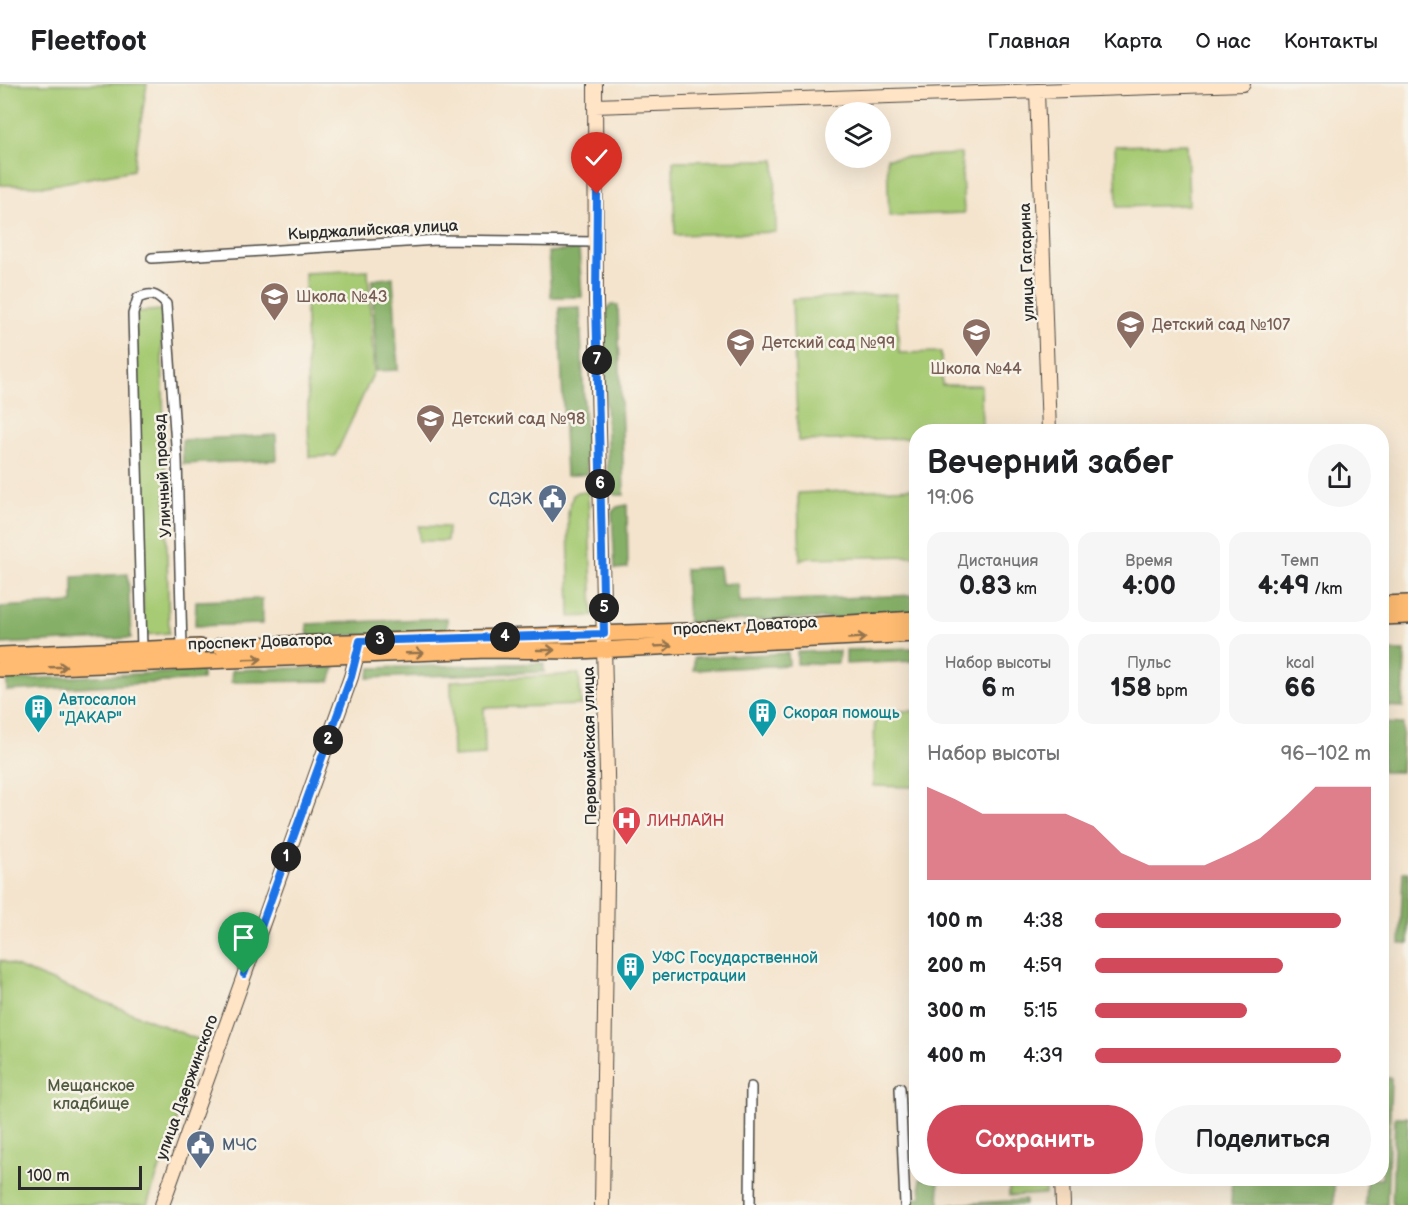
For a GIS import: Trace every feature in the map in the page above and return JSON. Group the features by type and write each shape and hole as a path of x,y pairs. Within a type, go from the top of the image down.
{"main road":[{"path":"1389,604 1408,603"},
{"path":"1389,617 1408,616"},
{"name":"проспект Доватора","path":"604,642 749,629 909,619"},
{"name":"проспект Доватора","path":"0,669 358,648 909,634"},
{"name":"проспект Доватора","path":"220,646 358,648"},
{"name":"проспект Доватора","path":"0,655 200,647"}],"street":[{"name":"Первомайская улица","path":"595,84 608,828 602,1205"},
{"path":"595,106 958,88 1037,91 1244,84"},
{"name":"улица Гагарина","path":"1037,91 1049,424"},
{"name":"Кырджалийская улица","path":"152,258 438,240 596,242"},
{"name":"Уличный проезд","path":"142,649 133,314 138,298 145,295 157,295 166,304 177,459 182,647"},
{"name":"проспект Доватора","path":"200,647 220,646"},
{"name":"улица Дзержинского","path":"162,1205 358,648"},
{"path":"750,1205 751,1087"},
{"path":"900,1088 905,1205"},
{"path":"1062,1186 1063,1205"}],"green space":[{"path":"0,84 147,84 133,170 46,186 0,185"},
{"path":"1187,144 1189,205 1117,207 1115,146"},
{"path":"961,154 964,213 889,216 887,168 891,168 891,158"},
{"path":"775,160 776,232 675,235 673,161"},
{"path":"579,249 582,297 551,297 548,252"},
{"path":"368,270 374,372 335,456 309,457 305,273"},
{"path":"393,277 398,370 376,371 372,280"},
{"path":"896,294 899,353 941,352 942,385 981,385 982,424 909,424 909,438 798,441 792,299"},
{"path":"611,305 618,305 624,495 615,495 608,489 604,313"},
{"path":"580,307 587,474 566,476 559,308"},
{"path":"161,310 169,633 144,635 135,312"},
{"path":"276,435 277,460 183,464 182,440"},
{"path":"909,488 909,556 804,558 800,561 798,493"},
{"path":"578,492 588,492 593,616 570,617 568,513 573,495"},
{"path":"627,505 628,568 615,569 612,512 617,507"},
{"path":"419,526 448,527 447,541 419,541"},
{"path":"719,567 721,584 737,583 739,602 909,595 909,616 688,622 685,569"},
{"path":"128,574 131,638 0,644 0,607 73,603 73,577"},
{"path":"262,599 262,624 195,626 196,601"},
{"path":"447,618 447,633 308,636 307,624"},
{"path":"909,648 909,661 846,664 846,650"},
{"path":"839,651 838,663 797,664 797,652"},
{"path":"1389,651 1405,651 1403,707 1389,706"},
{"path":"788,653 789,665 694,670 694,658"},
{"path":"544,663 544,672 368,678 371,668"},
{"path":"335,667 330,681 231,682 232,670"},
{"path":"202,671 202,680 7,691 7,680"},
{"path":"579,674 581,705 484,708 485,755 453,757 451,681"},
{"path":"875,711 909,711 909,787 873,786"},
{"path":"1389,723 1403,724 1401,772 1389,772"},
{"path":"1403,872 1408,872 1408,944 1400,944"},
{"name":"Мещанское кладбище","path":"0,960 204,1042 147,1205 0,1205"},
{"path":"1389,1078 1391,1078 1389,1142"},
{"path":"1395,1117 1408,1117 1408,1205 1392,1205"},
{"path":"920,1186 939,1186 940,1205 910,1205 909,1199 921,1198"},
{"path":"1009,1186 1045,1186 1045,1194 1009,1196"},
{"path":"1232,1186 1334,1186 1334,1205 1231,1205"},
{"path":"1366,1186 1388,1186 1387,1205 1365,1205"},
{"path":"1025,1200 1025,1205 940,1205"}],"place":[{"name":"Школа №43","path":"275,322"},
{"name":"Детский сад №107","path":"1131,350"},
{"name":"Школа №44","path":"976,358"},
{"name":"Детский сад №99","path":"741,368"},
{"name":"Детский сад №98","path":"431,444"},
{"name":"СДЭК","path":"553,524"},
{"name":"Автосалон \"ДАКАР\"","path":"38,734"},
{"name":"Скорая помощь","path":"762,738"},
{"name":"ЛИНЛАЙН","path":"626,846"},
{"name":"УФС Государственной регистрации","path":"631,992"},
{"name":"МЧС","path":"201,1170"}],"route":[{"path":"244,974 351,677 360,641 604,634 596,301 597,194"}]}
